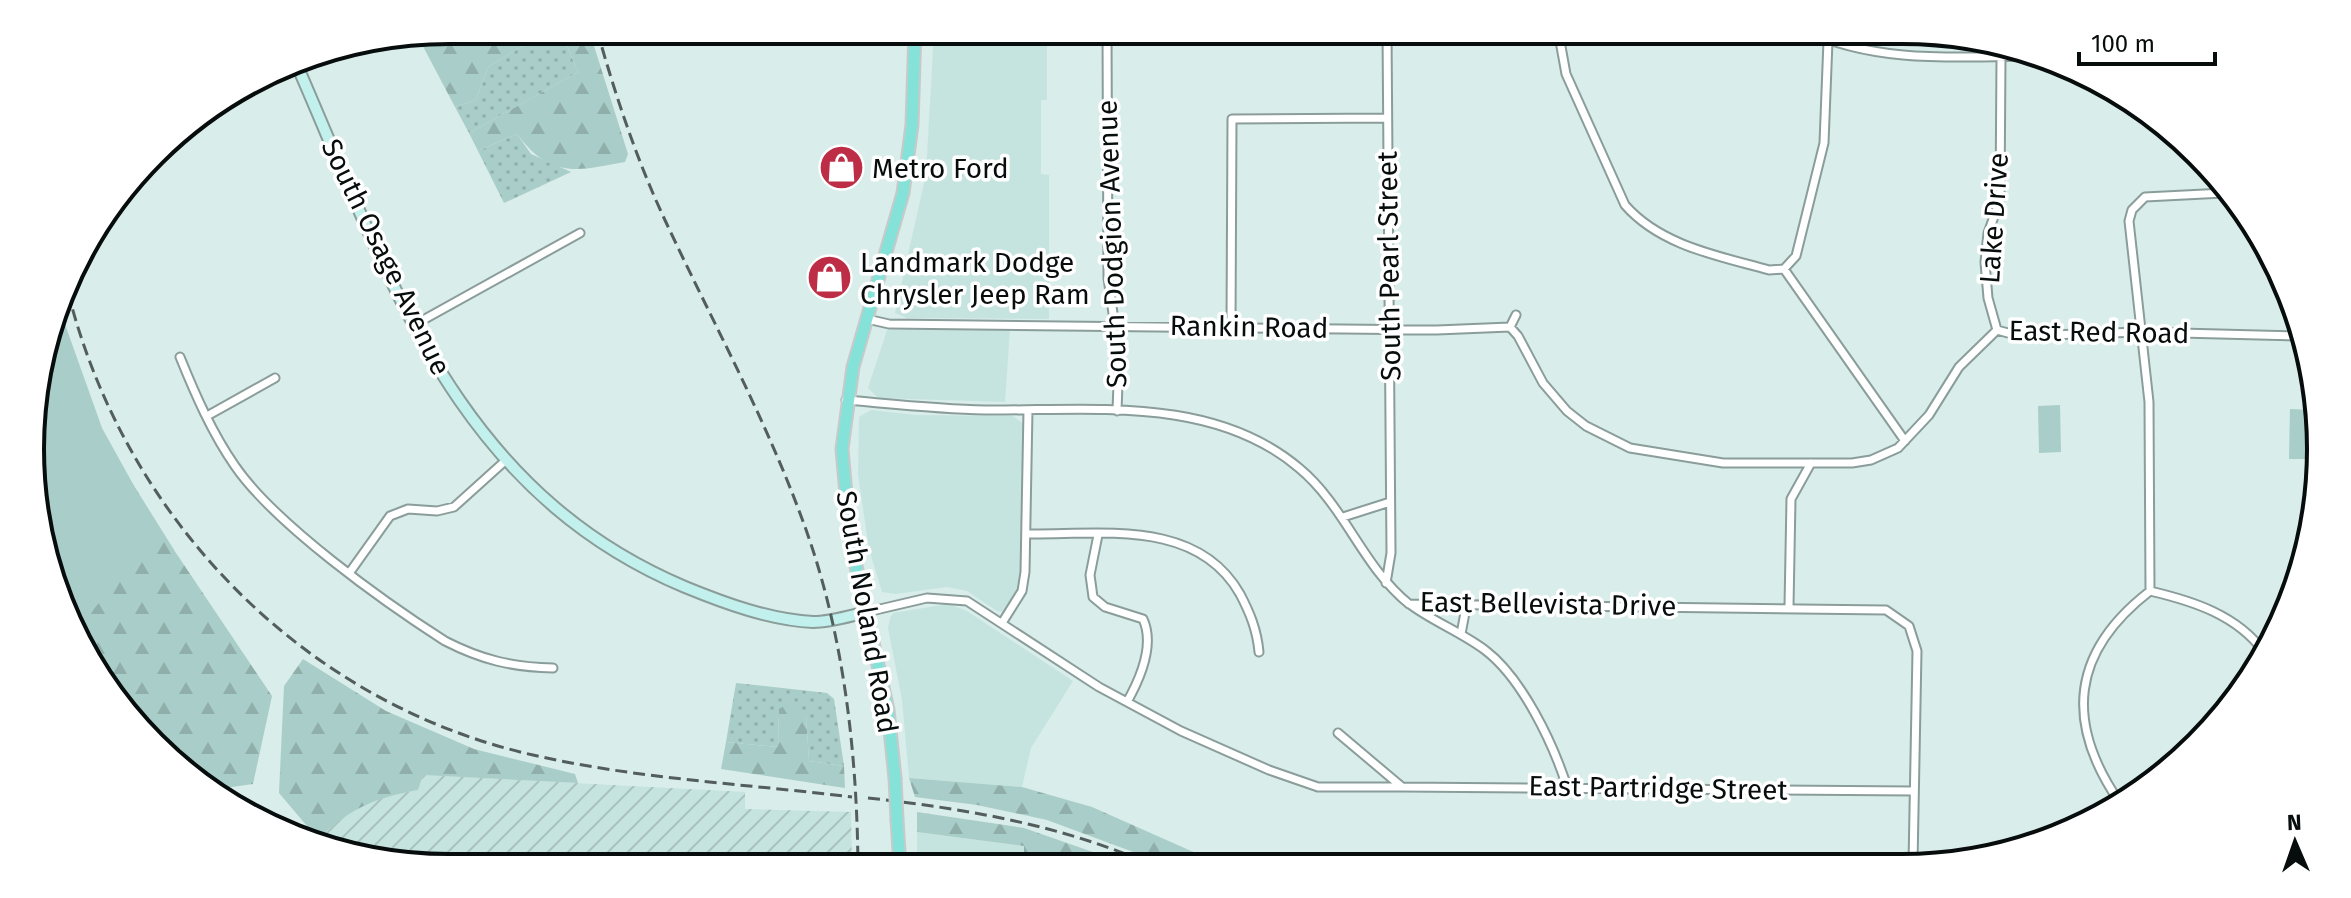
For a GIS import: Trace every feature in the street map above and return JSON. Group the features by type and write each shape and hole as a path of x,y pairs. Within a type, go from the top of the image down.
{"main road":[{"name":"South Noland Road","path":"899,854 888,710 844,498 842,449 846,400 903,193 912,125 915,44"}],"street":[{"name":"South Dodgion Avenue","path":"1107,44 1108,278 1119,356 1117,411"},
{"name":"South Pearl Street","path":"1386,583 1391,553 1387,44"},
{"path":"1561,44 1566,74 1618,193 1638,219 1663,235 1707,253 1769,270 1784,269 1796,256 1824,143 1828,44"},
{"path":"1842,44 1882,53 2001,57"},
{"name":"Lake Drive","path":"1997,330 1988,298 1985,262 1988,233 2000,200 2001,57"},
{"name":"South Osage Avenue","path":"300,72 414,325 458,402 505,461 581,530 655,574 699,593 769,614 814,622 867,612"},
{"path":"1231,326 1232,119 1387,118"},
{"path":"2150,591 2149,402 2129,221 2132,210 2145,197 2216,193"},
{"path":"414,325 580,233"},
{"path":"1784,269 1905,441"},
{"path":"1510,327 1516,315"},
{"name":"Rankin Road","path":"867,319 889,324 1390,329 1510,327"},
{"name":"East Red Road","path":"1510,327 1543,383 1583,423 1619,444 1659,455 1723,463 1871,460 1905,441 1929,415 1959,367 1997,330 2019,336 2141,332 2291,336"},
{"path":"180,357 207,416 236,467 275,511 423,627 477,658 509,667 553,668"},
{"path":"207,416 275,378"},
{"name":"East Bellevista Drive","path":"846,400 943,409 1164,413 1244,431 1273,447 1299,467 1343,517 1386,583 1409,604 1467,602 1875,608 1897,615 1909,626 1917,651 1914,791"},
{"path":"1002,623 1022,591 1027,534 1028,410"},
{"path":"350,572 390,516 408,509 437,511 454,507 505,461"},
{"path":"1789,607 1791,499 1811,463"},
{"path":"1343,517 1390,502"},
{"path":"1027,534 1173,540 1215,562 1231,578 1253,619 1259,652"},
{"path":"1098,535 1090,575 1093,597 1105,607 1143,619 1148,630 1145,655 1127,702"},
{"path":"2150,591 2211,609 2258,643"},
{"path":"2114,794 2101,776 2082,721 2085,675 2103,636 2126,609 2150,591"},
{"name":"East Partridge Street","path":"867,612 927,598 956,598 1002,623 1044,653 1127,702 1289,778 1340,790 1567,787 1914,791"},
{"path":"1461,634 1467,602"},
{"path":"1409,604 1488,653 1513,681 1554,747 1567,787"},
{"path":"1338,733 1402,787"},
{"path":"1913,854 1914,791"}],"shaded area":[{"path":"933,44 1047,44 1047,100 1041,100 1041,174 1049,175 1049,319 907,318 895,313 926,174"},
{"path":"1010,328 1005,402 878,398 868,388 887,330"},
{"path":"871,410 916,415 1013,416 1024,424 1021,570 1018,587 1004,612 997,611 967,591 947,587 896,594 882,592 869,549 858,475 859,417"},
{"path":"948,604 967,611 1073,681 1031,748 1022,787 909,778 902,700 888,628 890,618 893,613"},
{"path":"423,775 745,792 745,809 851,812 852,854 449,854 396,851 323,834 341,817 380,797 418,790"},
{"path":"917,832 1024,846 1024,854 917,854"}],"green space":[{"path":"526,44 566,44 578,72 469,133 455,107 476,100 488,67"},
{"path":"526,44 488,67 476,100 455,107 422,45"},
{"path":"566,44 593,44 628,154 625,162 578,169 553,165 541,159 517,134 478,151 469,133 578,72"},
{"path":"517,134 531,154 571,172 504,203 478,151"},
{"path":"64,322 102,428 159,531 83,622 58,554 47,502 45,475 47,396"},
{"path":"2060,405 2061,452 2039,453 2038,406"},
{"path":"2290,409 2305,410 2307,459 2289,459"},
{"path":"52,438 111,449 272,696 253,784 227,788 182,753 128,696 98,652 75,604 58,554 47,502 44,439"},
{"path":"303,659 386,711 474,749 575,774 578,783 423,775 418,790 364,806 341,819 323,834 319,833 310,829 279,793 284,686"},
{"path":"736,683 827,693 834,699 844,766 809,761 806,715 779,709 778,747 726,742"},
{"path":"794,700 806,715 809,761 844,766 845,788 721,769 726,742 778,747 779,709"},
{"path":"909,778 1022,787 1092,807 1198,854 1139,854 1047,820 977,805 915,797"},
{"path":"917,812 1024,828 1099,854 1024,854 1024,846 917,832"}],"railway":[{"path":"601,44 644,172 770,440 815,558 845,689 855,778 858,854"},
{"path":"71,303 95,375 132,453 180,525 236,589 300,646 371,693 449,729 533,755 652,775 852,797"},
{"path":"868,798 1014,821 1125,854"}],"place":[{"name":"Metro Ford","path":"841,168"},
{"name":"Landmark Dodge Chrysler Jeep Ram","path":"829,278"}]}
